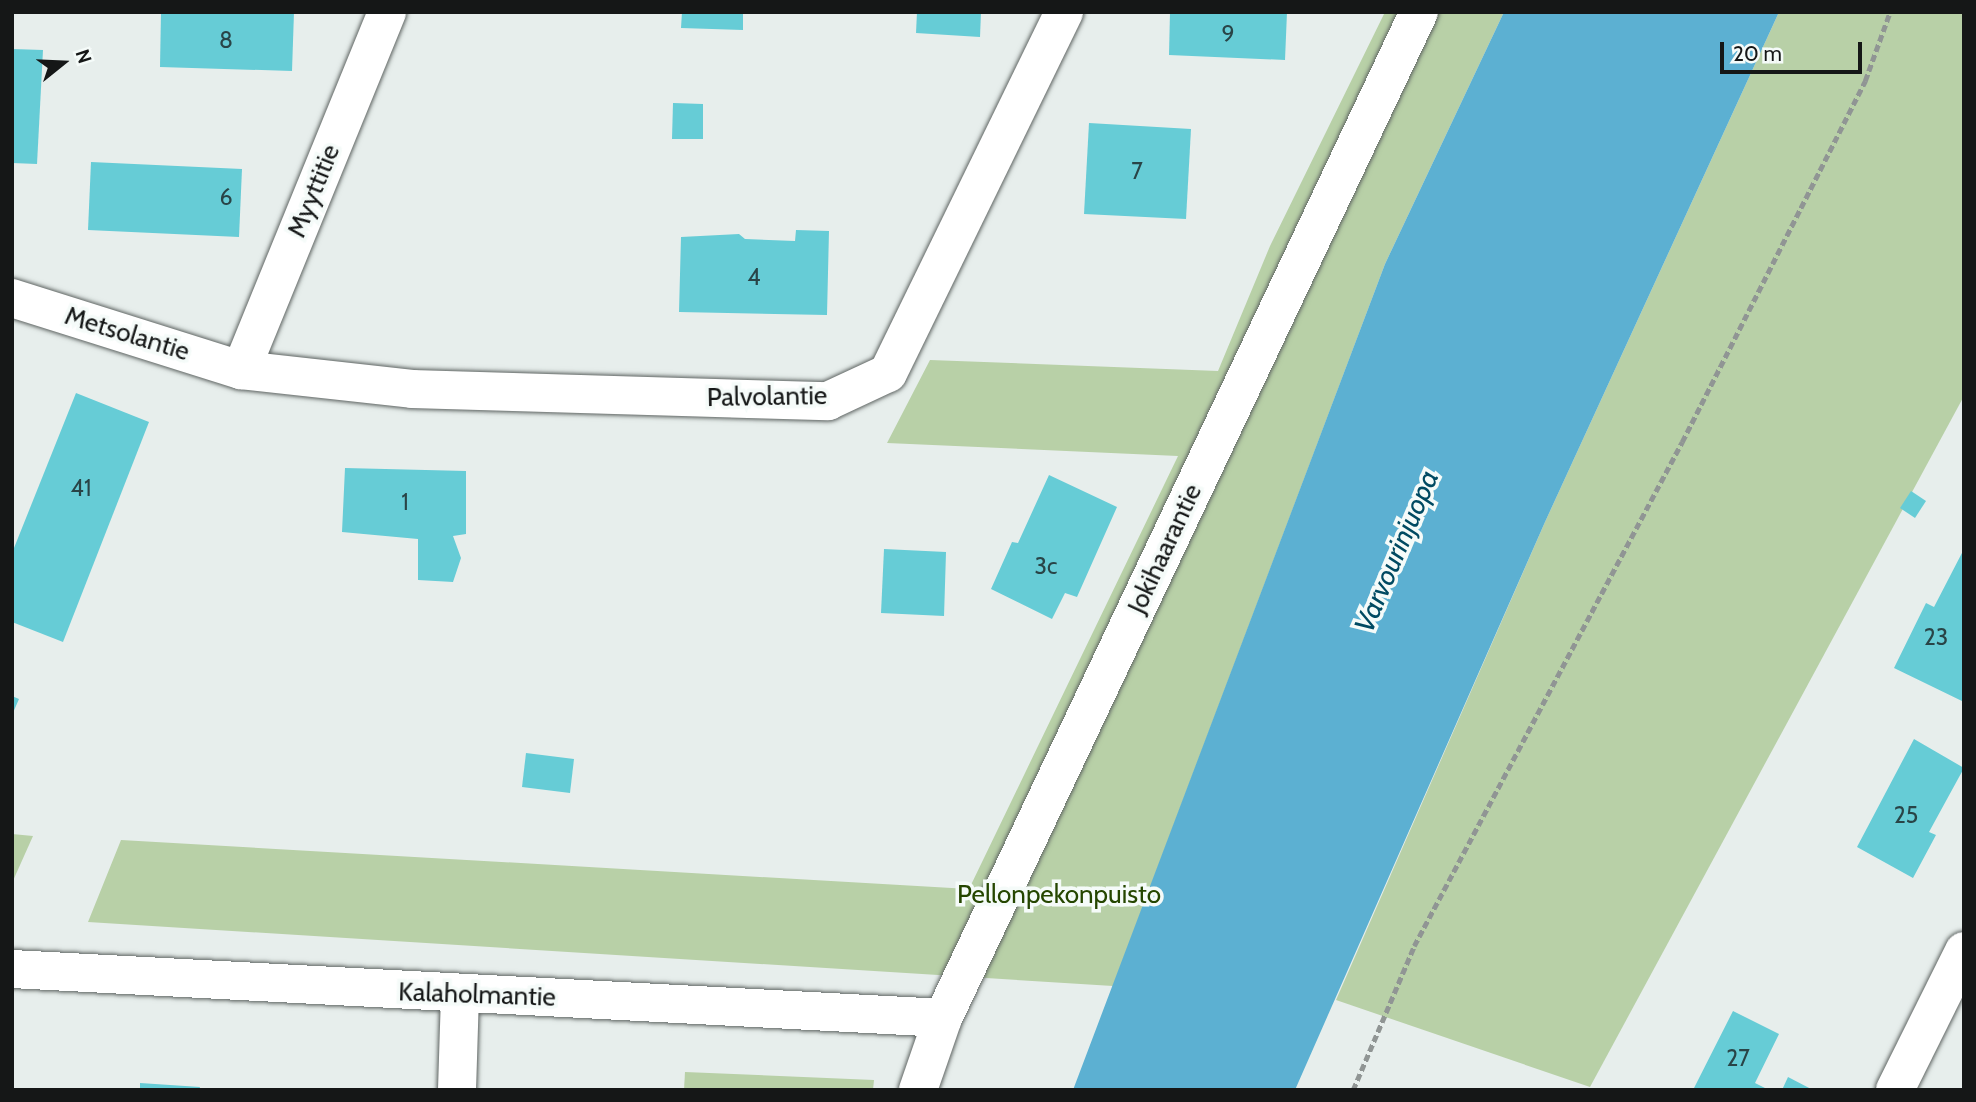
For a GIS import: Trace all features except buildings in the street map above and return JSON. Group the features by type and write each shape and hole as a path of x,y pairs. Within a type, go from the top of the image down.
{"street":[{"name":"Myyttitie","path":"241,370 387,12"},
{"name":"Palvolantie","path":"241,370 412,389 828,401 888,373 1064,12"},
{"name":"Jokihaarantie","path":"918,1090 943,1018 1419,12"},
{"name":"Metsolantie","path":"12,298 241,370"},
{"path":"1895,1090 1964,951"},
{"name":"Kalaholmantie","path":"12,969 943,1018"},
{"path":"457,1090 460,994"}],"path":[{"path":"1353,1090 1414,946 1700,406 1865,81 1890,12"}],"green space":[{"name":"Pellonpekonpuisto","path":"1385,12 1504,12 1385,264 1113,986 88,922 121,840 969,889 1178,456 887,443 930,360 1218,371 1270,246"},
{"path":"1779,12 1964,12 1964,396 1590,1087 1336,1000 1545,522"},
{"path":"12,834 33,836 12,883"},
{"path":"685,1072 874,1080 873,1090 684,1090"}],"water":[{"name":"Varvourinjuopa","path":"1504,12 1779,12 1545,522 1295,1090 1073,1090 1385,264"}]}
